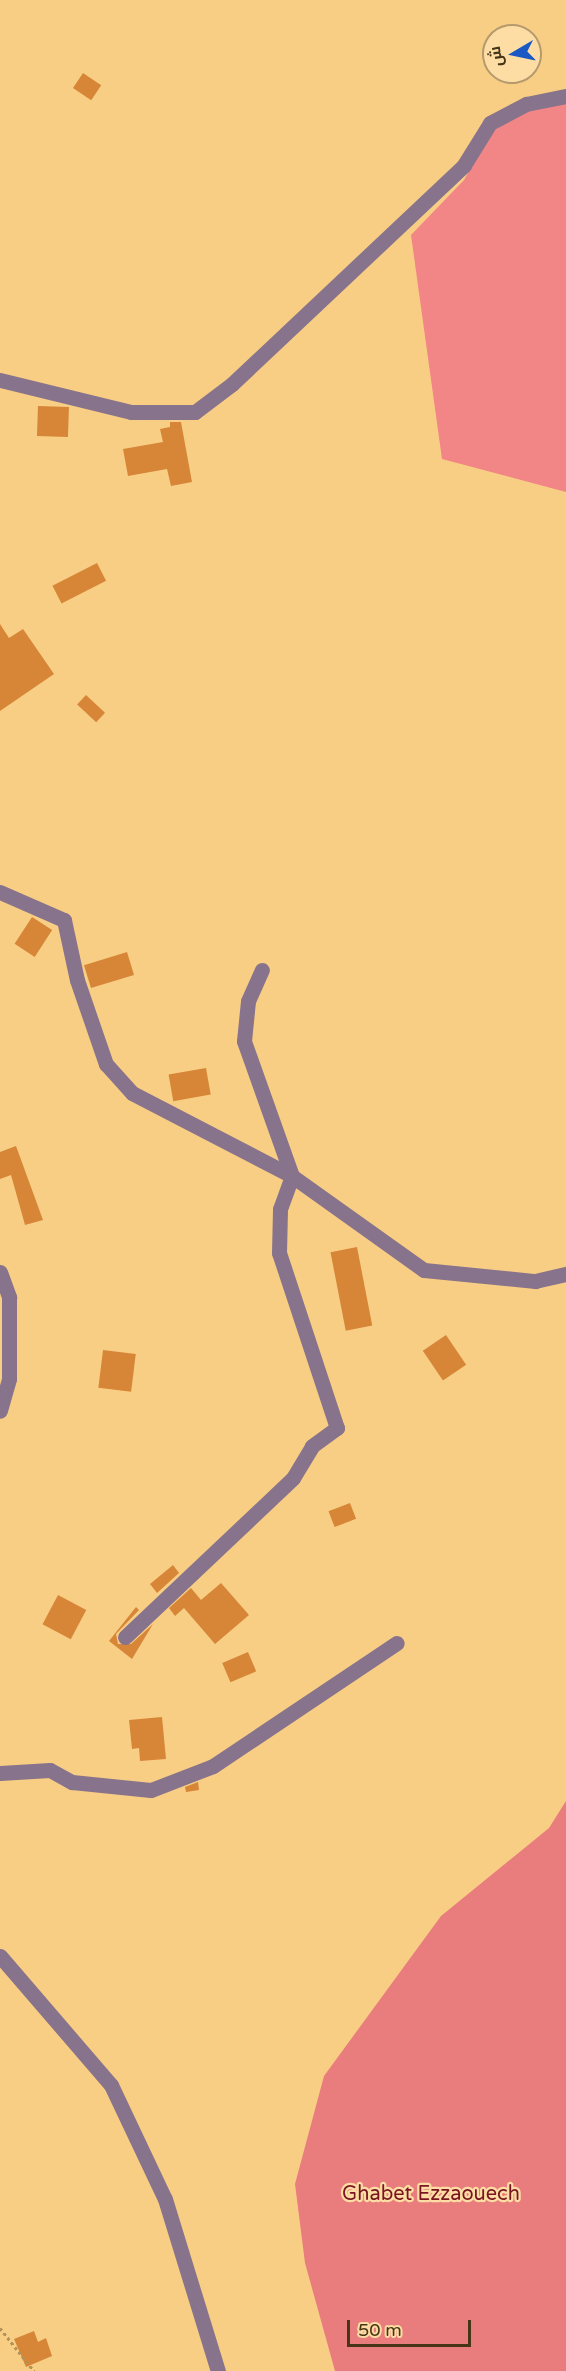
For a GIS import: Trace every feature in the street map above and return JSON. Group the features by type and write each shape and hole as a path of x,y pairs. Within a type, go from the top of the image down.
{"street":[{"path":"0,380 131,411 195,412 232,384 464,165 490,123 526,104 566,96"},
{"path":"0,891 64,920 77,980 106,1064 132,1093 292,1176 424,1270 535,1281 566,1274"},
{"path":"125,1637 293,1478 312,1446 337,1428 279,1253 280,1209 292,1176 244,1041 248,1001 262,970"},
{"path":"0,1272 9,1297 9,1379 0,1411"},
{"path":"0,1773 50,1770 72,1782 151,1790 213,1766 397,1643"},
{"path":"0,1956 111,2085 165,2199 218,2371"}],"path":[{"path":"0,2328 34,2371"}],"shaded area":[{"path":"566,97 566,492 442,459 411,235 464,180 490,134 522,110"}],"green space":[{"name":"Ghabet Ezzaouech","path":"566,1801 566,2371 335,2371 305,2263 295,2184 324,2076 441,1916 549,1828"}],"building":[{"path":"83,73 101,85 91,100 73,88"},
{"path":"38,406 69,407 68,437 37,436"},
{"path":"170,422 181,422 192,482 171,486 167,469 128,476 123,449 163,442 160,429 170,427"},
{"path":"97,563 106,581 62,604 52,586"},
{"path":"0,624 9,638 23,629 54,674 0,711"},
{"path":"86,695 105,713 96,722 77,705"},
{"path":"32,917 52,930 35,957 15,944"},
{"path":"127,952 134,975 91,988 84,965"},
{"path":"206,1068 211,1095 173,1101 169,1075"},
{"path":"16,1146 43,1220 25,1225 11,1175 0,1179 0,1152"},
{"path":"357,1247 372,1326 346,1331 330,1252"},
{"path":"446,1335 466,1365 443,1381 423,1351"},
{"path":"103,1350 136,1354 131,1392 98,1388"},
{"path":"350,1503 356,1519 335,1527 329,1511"},
{"path":"173,1565 179,1573 157,1593 150,1584"},
{"path":"221,1583 249,1615 215,1644 184,1608 175,1616 169,1608 191,1588 201,1600"},
{"path":"58,1595 86,1610 71,1639 43,1624"},
{"path":"136,1607 139,1610 116,1634 118,1644 131,1644 153,1624 132,1659 109,1641"},
{"path":"248,1652 256,1671 230,1682 222,1663"},
{"path":"162,1717 166,1759 140,1761 139,1748 132,1749 129,1720"},
{"path":"198,1782 199,1790 186,1792 185,1787"},
{"path":"34,2331 38,2342 46,2338 52,2356 26,2367 14,2339"}]}
